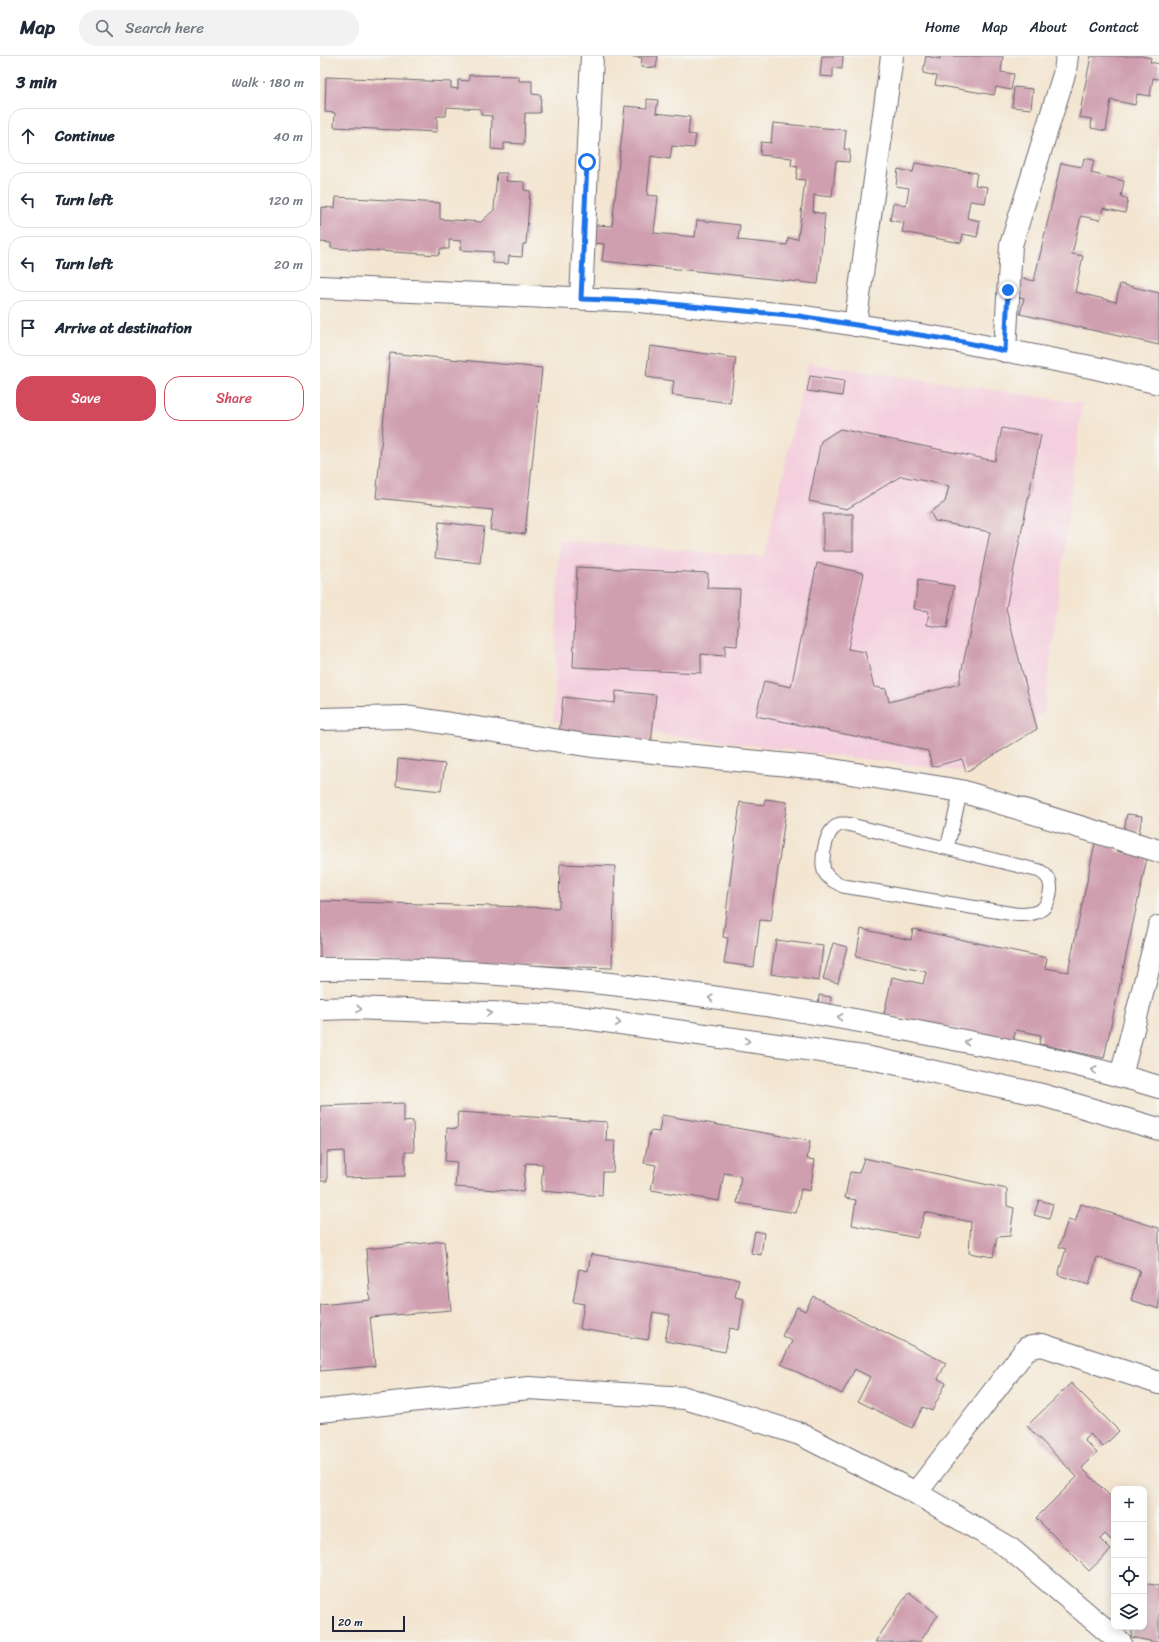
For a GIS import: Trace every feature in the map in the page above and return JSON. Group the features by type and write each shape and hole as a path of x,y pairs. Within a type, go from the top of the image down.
{"street":[{"path":"581,299 592,56"},
{"path":"855,325 892,56"},
{"path":"1005,351 1011,245 1065,71 1067,56"},
{"path":"320,287 638,301 799,316 958,341 1096,368 1159,383"},
{"path":"320,719 406,718 592,746 820,768 961,790 1159,850"},
{"path":"1122,1076 1159,927"},
{"path":"320,969 387,968 587,981 802,1010 990,1046 1122,1076 1159,1087"},
{"path":"320,1009 352,1008 570,1016 870,1058 1042,1095 1159,1130"},
{"path":"916,1493 1027,1348 1042,1345 1159,1383"},
{"path":"320,1411 529,1388 685,1398 800,1434 916,1493 1008,1548 1120,1642"}],"lane":[{"path":"947,848 961,790"},
{"path":"840,824 848,824 947,848 1040,870 1047,876 1050,883 1051,892 1048,903 1041,910 1026,915 843,886 831,880 825,872 823,860 829,835 833,828 840,824"}],"shaded area":[{"path":"808,363 1082,403 1044,713 960,771 554,721 559,540 764,557"}],"building":[{"path":"629,56 658,56 656,68 641,67 642,58"},
{"path":"822,56 843,56 842,69 833,68 833,77 820,76"},
{"path":"926,56 940,59 940,56 1003,56 1001,72 1014,74 1011,90 996,87 994,95 935,85 937,76 923,73"},
{"path":"1091,56 1141,56 1151,58 1150,62 1159,64 1159,79 1153,78 1150,96 1137,94 1135,105 1111,100 1106,131 1091,128 1092,119 1079,117"},
{"path":"469,75 519,76 519,81 532,81 532,94 541,95 540,113 525,113 524,144 504,143 504,150 491,149 492,116 481,115 481,109 447,107 446,116 437,116 437,132 334,127 335,113 325,112 326,77 451,82 451,88 458,89 458,80 469,81"},
{"path":"1014,87 1033,89 1031,109 1012,107"},
{"path":"647,99 658,100 656,113 690,117 688,134 696,135 694,148 672,146 670,159 651,156 647,195 658,196 654,233 695,237 697,220 740,225 738,240 787,245 788,238 798,239 805,180 796,179 798,167 791,166 792,158 760,155 761,142 771,143 773,123 846,130 844,149 850,150 849,162 836,161 832,197 814,195 813,212 825,214 818,284 602,261 604,244 593,243 595,225 612,226 625,106 647,108"},
{"path":"1084,158 1094,160 1091,173 1124,181 1121,197 1128,199 1125,213 1103,208 1100,220 1081,216 1072,254 1083,256 1075,292 1116,302 1120,284 1159,293 1159,345 1020,314 1024,298 1013,296 1018,277 1034,281 1061,163 1082,167"},
{"path":"915,163 977,173 975,185 988,187 985,203 970,201 967,218 980,221 977,237 963,234 961,243 902,232 904,223 890,220 893,203 906,206 909,188 896,186 898,169 913,172"},
{"path":"497,173 507,173 506,181 524,182 524,190 530,191 526,244 523,244 522,257 509,256 508,264 493,263 493,252 460,250 461,241 449,240 449,249 440,249 439,255 331,248 331,243 320,242 321,207 335,208 336,197 440,203 440,219 481,222 494,210"},
{"path":"650,346 736,358 730,403 672,395 674,381 646,377"},
{"path":"390,353 542,368 525,534 490,530 493,510 376,498"},
{"path":"810,376 844,381 842,396 807,391"},
{"path":"1002,428 1041,435 1006,608 1037,729 966,772 962,759 932,767 928,751 756,716 764,681 791,687 817,563 864,573 848,649 865,652 874,687 886,689 889,702 959,684 990,532 935,521 930,512 945,502 949,486 901,476 847,509 809,501 821,441 840,429 995,461"},
{"path":"823,514 853,514 853,551 823,551"},
{"path":"439,522 484,527 480,563 435,558"},
{"path":"577,567 708,573 707,588 740,589 737,646 725,645 725,656 701,654 701,673 573,667"},
{"path":"918,580 954,586 947,628 927,625 929,611 914,609"},
{"path":"616,691 656,695 651,745 559,735 563,697 615,703"},
{"path":"398,759 445,764 441,791 396,786"},
{"path":"765,799 787,802 771,921 760,920 754,967 724,963 728,938 723,937 740,802 764,805"},
{"path":"1127,814 1142,816 1139,833 1124,830"},
{"path":"1095,843 1117,847 1116,851 1147,858 1104,1058 1039,1044 1041,1035 1016,1030 1013,1041 884,1014 892,977 923,984 926,972 856,957 861,929 911,940 913,929 1047,958 1045,968 1068,972"},
{"path":"560,864 615,866 612,968 320,959 320,901 559,908"},
{"path":"776,940 823,946 819,981 771,974"},
{"path":"833,943 847,947 838,983 823,979"},
{"path":"819,995 831,997 830,1010 818,1009"},
{"path":"404,1103 404,1122 413,1121 414,1152 405,1152 405,1176 345,1178 344,1151 327,1152 327,1181 320,1181 320,1106"},
{"path":"458,1112 607,1122 606,1141 615,1141 613,1172 603,1172 602,1196 541,1191 543,1164 526,1163 523,1192 455,1187 457,1162 445,1161 447,1128 457,1129"},
{"path":"662,1115 810,1141 807,1159 815,1160 810,1191 801,1189 796,1213 737,1203 741,1176 724,1173 719,1201 651,1190 656,1165 644,1163 650,1131 659,1132"},
{"path":"864,1158 1007,1189 1007,1206 1014,1208 1010,1236 997,1237 993,1257 969,1253 971,1222 925,1212 917,1238 852,1225 856,1200 845,1198 850,1172 859,1173"},
{"path":"1039,1200 1053,1204 1049,1219 1034,1215"},
{"path":"1081,1204 1159,1228 1159,1309 1131,1300 1140,1270 1097,1257 1089,1285 1058,1275 1066,1249 1059,1247 1068,1220 1075,1222"},
{"path":"755,1231 764,1233 761,1255 751,1253"},
{"path":"444,1241 451,1310 370,1317 375,1366 320,1371 320,1305 370,1300 366,1249"},
{"path":"591,1254 739,1279 735,1297 744,1299 739,1330 730,1328 725,1352 665,1341 670,1315 653,1312 648,1340 580,1329 584,1304 573,1302 579,1269 588,1271"},
{"path":"813,1296 946,1363 938,1379 946,1383 932,1411 923,1407 912,1428 858,1401 870,1377 855,1369 842,1394 781,1364 792,1341 782,1336 797,1307 805,1311"},
{"path":"1071,1383 1119,1431 1103,1447 1090,1434 1084,1440 1097,1453 1082,1468 1111,1497 1111,1540 1105,1534 1100,1539 1111,1550 1089,1571 1036,1518 1077,1477 1027,1426"},
{"path":"1147,1584 1159,1586 1159,1642 1150,1642 1131,1637 1132,1630 1147,1630"},
{"path":"909,1592 938,1615 920,1642 875,1642"}],"route":[{"path":"587,162 581,299 638,301 799,316 958,341 1005,351 1008,290"}]}
